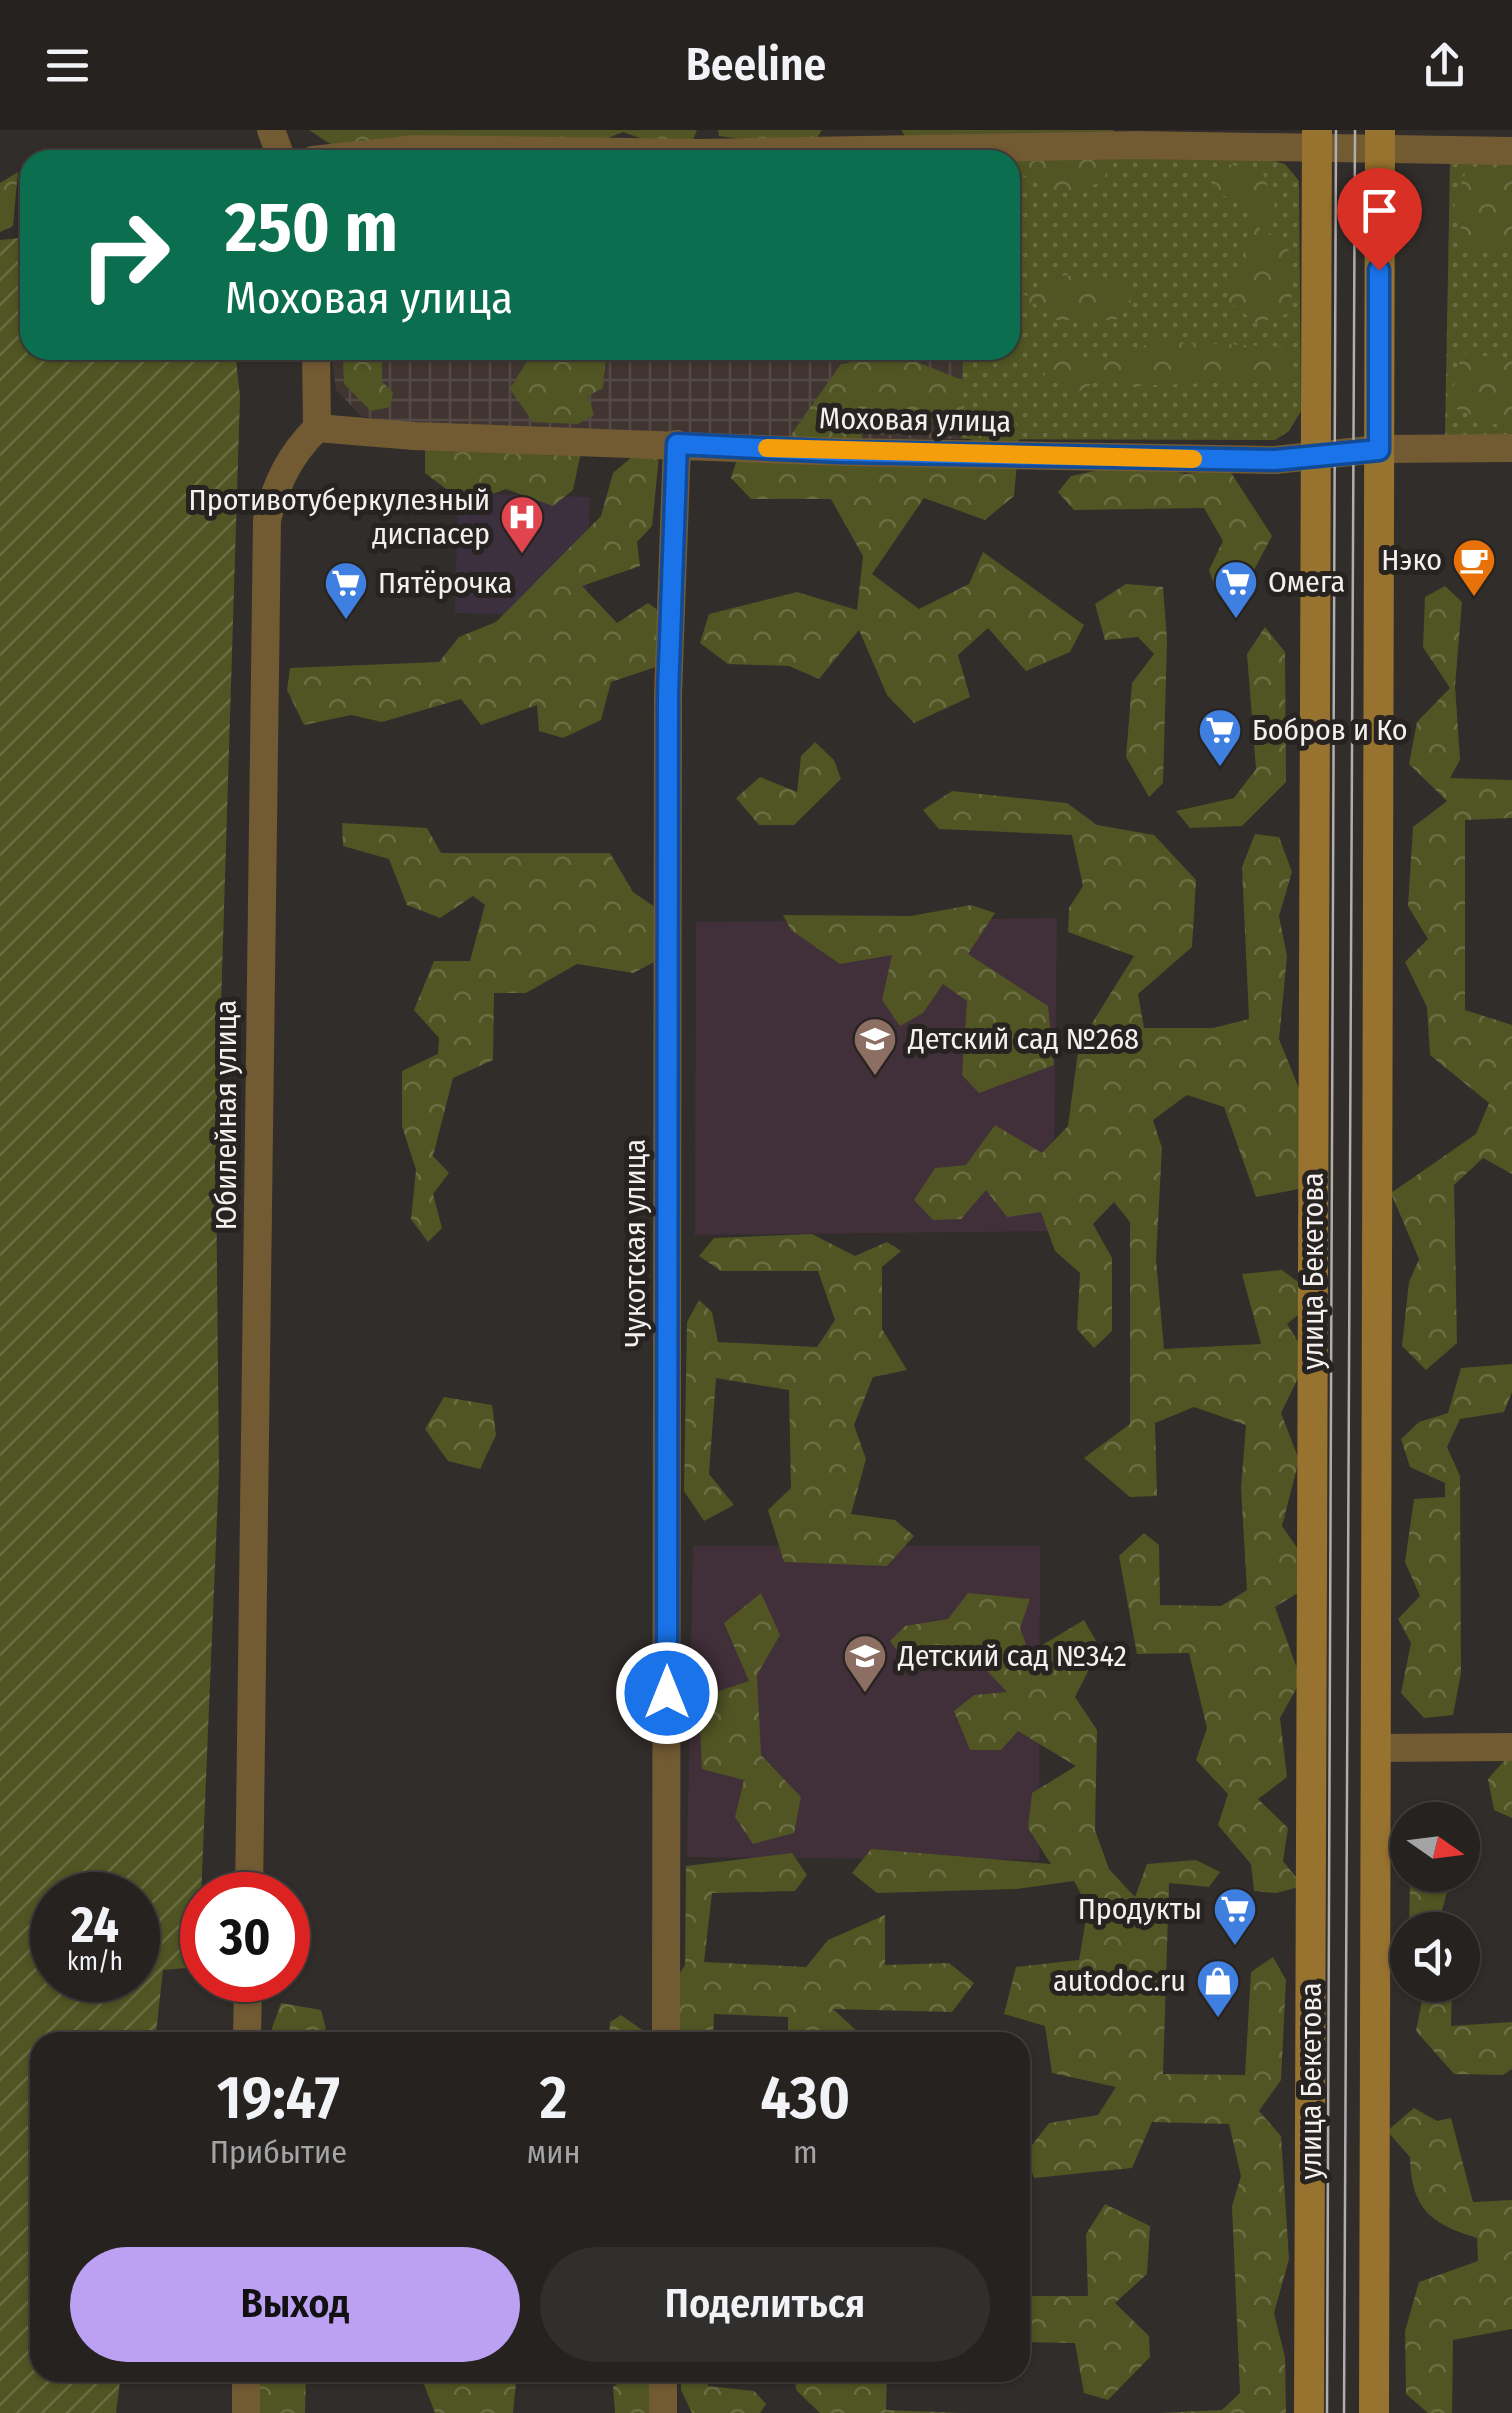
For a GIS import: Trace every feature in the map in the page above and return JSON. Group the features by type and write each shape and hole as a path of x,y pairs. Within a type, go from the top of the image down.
{"main road":[{"name":"улица Бекетова","path":"1309,2413 1317,141"},
{"path":"1374,2413 1380,141"}],"street":[{"path":"864,150 1380,141 1512,152"},
{"path":"405,150 486,150"},
{"path":"316,360 317,428"},
{"name":"Моховая улица","path":"317,428 414,436 842,452 1255,460 1379,450 1512,448"},
{"name":"Юбилейная улица","path":"250,1872 267,520 278,480 294,451 317,428"},
{"name":"Чукотская улица","path":"666,2032 668,694 677,444"},
{"path":"1376,1748 1512,1747"},
{"path":"247,2032 248,2002"},
{"path":"246,2382 246,2413"},
{"path":"663,2382 663,2413"}],"shaded area":[{"path":"332,360 963,360 961,439 721,438 411,425 361,416 336,390"},
{"name":"Противотуберкулезный диспасер","path":"458,493 590,497 586,616 455,613"},
{"name":"Детский сад №268","path":"1057,918 1053,1231 695,1235 696,922"},
{"name":"Детский сад №342","path":"693,1546 1040,1546 1039,1860 687,1857"}],"green space":[{"path":"309,130 697,130 689,150 673,150 623,132 590,145 422,135 339,150"},
{"path":"718,130 822,130 811,147 719,136"},
{"path":"901,130 1114,130 1104,182 1062,193 1020,173 1018,140 911,145"},
{"path":"1135,157 1271,160 1285,164 1299,181 1301,411 1289,431 1275,440 961,439 963,360 1020,360 1020,160"},
{"path":"1224,163 1263,173 1275,206 1259,228 1288,243 1293,312 1257,323 1227,301 1251,238 1248,201 1220,195 1209,179"},
{"path":"1450,163 1512,163 1512,437 1445,436"},
{"path":"1512,166 1512,244 1468,252 1454,204 1467,168"},
{"path":"18,172 13,226 0,232 0,183"},
{"path":"20,238 20,360 236,360 240,397 216,1165 219,1472 202,1872 180,1872 180,1969 163,1970 160,1997 160,1872 30,1872 30,2002 159,2002 156,2032 30,2032 30,2382 120,2382 116,2413 0,2413 0,240"},
{"path":"1065,275 1126,285 1132,306 1115,320 1054,320 1034,303 1020,310 1020,293 1029,297"},
{"path":"1156,341 1289,347 1294,367 1284,380 1133,386 1101,379 1080,391 1043,377 1061,350 1102,362"},
{"path":"1462,353 1512,360 1512,425 1498,425 1449,406"},
{"path":"343,360 380,360 382,382 393,392 390,407 371,411 344,384"},
{"path":"605,360 603,388 588,396 594,415 578,424 533,422 510,389 527,361"},
{"path":"912,360 962,380 965,407 945,424 917,418 893,435 862,433 863,460 958,464 996,396 1020,430 1014,496 985,520 924,498 872,574 919,609 969,584 983,552 1084,625 1070,652 1026,671 988,628 958,655 970,697 914,723 887,695 859,630 819,679 789,666 728,664 700,643 709,614 797,592 857,610 863,556 831,499 751,499 731,478 741,446 786,442 841,364"},
{"path":"425,445 581,452 573,490 553,506 506,489 466,504 425,473"},
{"path":"639,451 659,456 652,526 637,542 640,566 582,586 617,623 648,603 678,625 683,658 611,682 601,720 563,738 539,731 537,705 481,725 461,699 382,722 351,715 304,725 287,690 290,668 439,662 459,637 496,622 601,516 613,473"},
{"path":"1136,462 1185,474 1228,468 1272,536 1239,598 1218,596 1209,570 1223,541 1204,508 1074,510 1058,492 1071,476"},
{"path":"1126,584 1163,587 1167,640 1163,783 1149,797 1126,757 1132,683 1154,654 1138,637 1105,640 1095,604"},
{"path":"1445,586 1462,602 1455,686 1460,760 1450,778 1512,780 1512,818 1465,820 1465,1010 1512,1025 1512,1174 1483,1158 1454,1185 1457,1343 1426,1370 1402,1346 1409,1282 1419,1259 1391,1193 1476,1134 1489,1103 1430,1055 1427,1007 1405,962 1428,939 1408,906 1413,827 1447,801 1409,764 1417,722 1450,688 1423,647 1425,597"},
{"path":"1265,627 1285,652 1286,782 1242,826 1190,828 1176,811 1234,798 1256,769 1247,654"},
{"path":"815,742 834,760 841,779 794,825 759,825 736,798 760,777 797,792 801,756"},
{"path":"952,791 1067,803 1097,825 1154,835 1196,880 1192,947 1138,994 1144,1028 1213,1028 1249,1019 1242,867 1255,834 1279,837 1292,872 1279,916 1287,956 1279,1039 1304,1101 1304,1188 1256,1197 1224,1107 1187,1095 1153,1120 1162,1148 1156,1259 1164,1349 1261,1344 1242,1274 1282,1270 1302,1285 1304,1310 1287,1324 1308,1358 1281,1413 1299,1460 1282,1526 1307,1562 1306,1588 1275,1607 1301,1680 1280,1718 1287,1777 1258,1799 1288,1828 1283,1861 1303,1886 1276,1893 1254,1891 1251,1864 1218,1825 1228,1794 1196,1760 1207,1728 1189,1653 1137,1654 1119,1556 1144,1533 1159,1545 1160,1605 1221,1606 1247,1590 1241,1488 1246,1425 1194,1407 1155,1423 1157,1496 1130,1497 1084,1458 1130,1424 1130,1222 1114,1202 1093,1224 1112,1258 1112,1331 1094,1348 1077,1329 1080,1273 1055,1251 1041,1212 1007,1217 986,1190 961,1219 933,1220 914,1200 935,1168 966,1165 995,1125 1042,1153 1068,1126 1079,1044 1134,956 1068,932 1069,908 1083,886 1072,835 939,829 923,810"},
{"path":"342,823 427,828 441,853 610,853 633,892 662,912 662,958 633,973 577,964 526,993 494,993 493,1060 453,1078 433,1156 449,1173 433,1194 442,1228 428,1242 411,1219 416,1170 402,1126 402,1071 438,1054 439,1038 414,1010 434,961 470,961 485,905 473,896 440,918 407,905 389,859 343,846"},
{"path":"971,905 995,913 968,954 1048,1006 1054,1065 979,1093 962,1075 967,1001 943,984 923,1013 900,1026 882,1000 892,955 840,964 791,930 783,915 911,916"},
{"path":"812,1234 855,1256 887,1242 901,1251 882,1267 882,1329 907,1370 873,1377 854,1425 866,1459 851,1514 895,1520 914,1536 887,1566 784,1562 768,1510 791,1488 789,1390 716,1378 709,1474 734,1505 704,1521 684,1491 687,1322 699,1300 712,1312 718,1342 817,1347 835,1320 818,1271 721,1271 699,1256 714,1238"},
{"path":"1512,1364 1512,1392 1504,1412 1460,1419 1447,1447 1460,1476 1461,1673 1453,1715 1424,1718 1401,1693 1411,1643 1398,1619 1420,1596 1405,1562 1414,1499 1445,1497 1445,1483 1410,1467 1401,1439 1419,1422 1448,1413 1461,1368"},
{"path":"444,1397 492,1405 496,1435 480,1469 448,1461 425,1429"},
{"path":"761,1593 780,1635 757,1675 761,1755 801,1797 794,1833 753,1844 735,1817 744,1780 702,1769 700,1728 716,1692 749,1681 724,1623"},
{"path":"968,1593 1030,1599 1020,1628 1029,1653 1084,1620 1100,1648 1075,1697 1097,1730 1095,1830 1109,1869 1135,1897 1147,1864 1196,1860 1220,1872 1209,1887 1169,1883 1163,2074 1245,2075 1251,1972 1273,1957 1286,1980 1281,2080 1259,2111 1281,2136 1289,2259 1274,2313 1285,2357 1286,2413 1159,2413 1222,2410 1240,2393 1232,2206 1241,2176 1229,2124 1152,2122 1132,2168 1034,2178 1030,2148 1049,2123 1098,2115 1116,2087 1052,2073 1045,2026 1004,2014 1016,1967 1079,1960 1088,1907 1074,1881 1016,1889 877,1893 852,1873 871,1849 1051,1864 1028,1828 1032,1793 1076,1766 1018,1731 1001,1750 970,1750 954,1711 974,1695 1007,1692 972,1655 911,1668 890,1641 905,1626 948,1619"},
{"path":"1509,1755 1512,1818 1494,1810 1488,1779"},
{"path":"792,1853 807,1875 795,1891 712,1893 704,1962 806,1967 828,1940 885,1915 885,1965 949,1963 974,1983 952,2012 833,2009 858,2032 788,2032 788,2017 714,2014 713,2032 664,2032 659,2006 685,1965 686,1866"},
{"path":"1410,1892 1447,1892 1443,1912 1409,1912"},
{"path":"1422,2002 1452,2002 1451,2026 1512,2022 1512,2069 1503,2075 1454,2074 1416,2031"},
{"path":"281,2003 321,2010 326,2029 321,2032 271,2032"},
{"path":"621,2015 645,2032 610,2032 610,2022"},
{"path":"1414,2108 1437,2121 1451,2118 1473,2202 1512,2200 1512,2329 1453,2340 1452,2413 1428,2413 1406,2394 1405,2331 1419,2282 1478,2261 1477,2238 1435,2220 1419,2201 1410,2157 1387,2131"},
{"path":"1105,2204 1150,2226 1147,2274 1115,2303 1149,2336 1150,2357 1108,2400 1084,2393 1075,2343 1030,2342 1030,2297 1088,2296 1086,2234"},
{"path":"253,2382 306,2382 305,2413 251,2413"},
{"path":"423,2382 516,2382 513,2413 435,2413"},
{"path":"620,2382 656,2382 666,2395 666,2413 615,2413 613,2387"},
{"path":"681,2382 708,2382 708,2386 754,2391 766,2404 760,2413 692,2413"},
{"path":"796,2382 887,2382 886,2410 963,2413 820,2413 796,2390"}],"tram line":[{"path":"1327,2413 1336,130"},
{"path":"1344,2413 1355,130"}],"slow traffic":[{"path":"767,448 1193,459"}],"place":[{"name":"Противотуберкулезный диспасер","path":"522,555"},
{"name":"Нэко","path":"1474,598"},
{"name":"Омега","path":"1236,620"},
{"name":"Пятёрочка","path":"346,621"},
{"name":"Бобров и Ко","path":"1220,768"},
{"name":"Детский сад №268","path":"875,1077"},
{"name":"Детский сад №342","path":"865,1694"},
{"name":"Продукты","path":"1235,1947"},
{"name":"autodoc.ru","path":"1218,2019"}],"route":[{"path":"667,1693 668,694 677,444 842,452 1275,460 1379,450 1379,270"}]}
